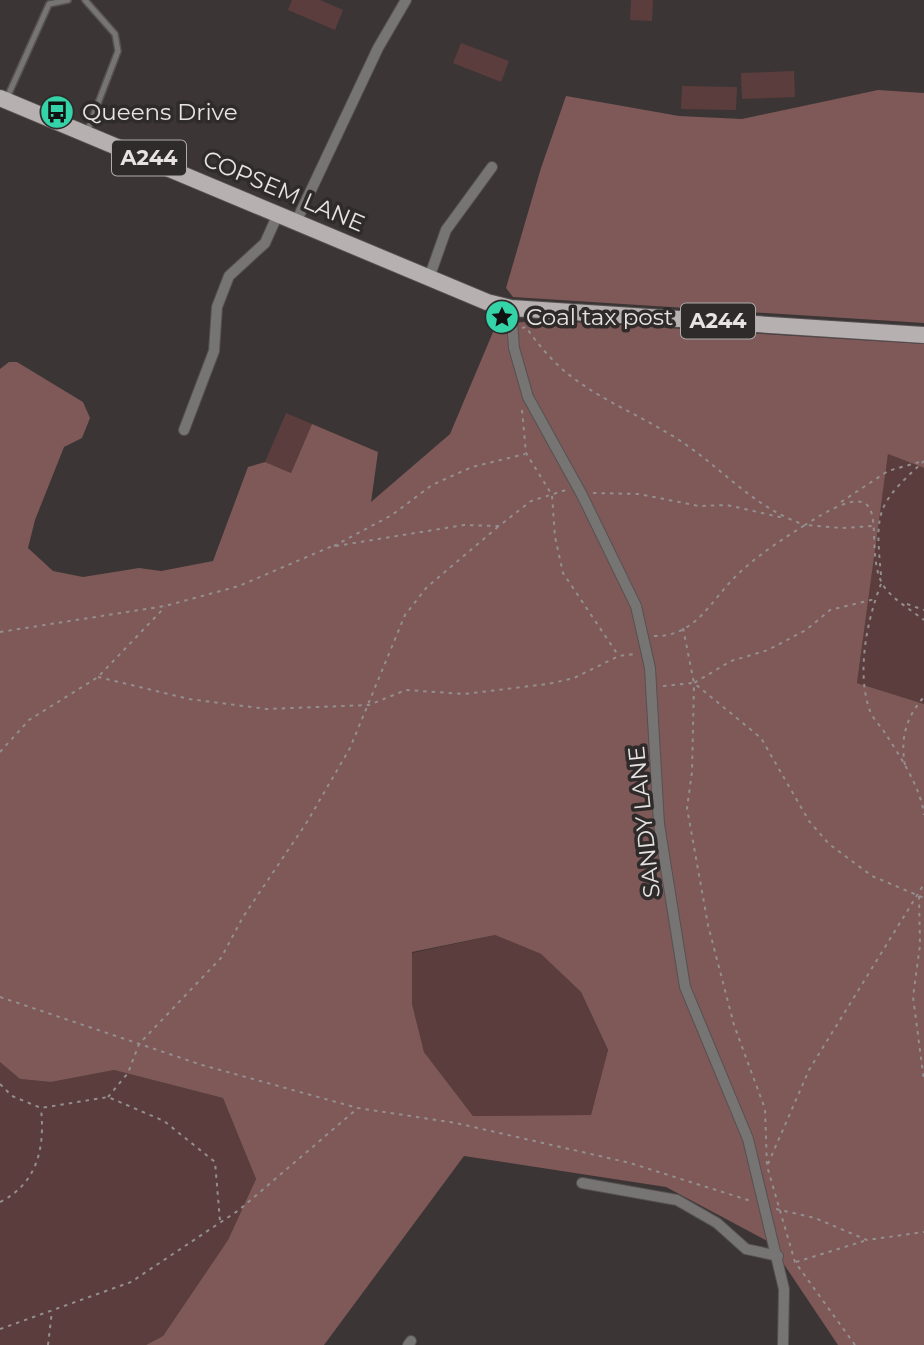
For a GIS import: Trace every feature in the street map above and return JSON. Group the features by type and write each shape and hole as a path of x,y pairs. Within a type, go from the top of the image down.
{"main road":[{"name":"COPSEM LANE","path":"3,99 87,132 486,302 511,308"},
{"name":"A244","path":"511,308 924,335"}],"street":[{"path":"296,222 378,48 406,0"},
{"path":"429,278 446,230 492,167"},
{"path":"184,430 214,351 216,307 229,276 265,243 278,214"},
{"name":"SANDY LANE","path":"511,308 511,329 528,397 579,491 636,607 647,654 651,687 659,824 685,987 748,1139 784,1289 783,1345"},
{"path":"582,1183 677,1200 717,1223 746,1249 778,1256"}],"lane":[{"path":"3,99 49,4 51,1 63,3 68,0"},
{"path":"85,0 114,34 118,51 87,132"}],"path":[{"path":"511,329 526,327 562,369 662,428 711,461 739,489 787,519"},
{"path":"523,382 526,453 552,495 555,537 563,573 619,656"},
{"path":"0,632 165,606 239,586 330,547 392,515 432,485 472,467 526,453"},
{"path":"643,636 667,636 704,617 734,578 806,525 888,471 924,461"},
{"path":"876,526 890,492 924,461"},
{"path":"108,1097 128,1073 139,1044 221,958 243,917 284,860 350,748 405,615 427,587 531,501 579,491 602,491 639,494 699,506 727,505 756,510 806,525 842,528 876,526"},
{"path":"839,503 860,502 870,508 876,526 882,583 866,629 866,684 870,712 922,802 924,815"},
{"path":"330,547 464,525 499,526"},
{"path":"882,583 924,620"},
{"path":"651,687 694,682 731,661 768,650 806,630 830,610 875,599"},
{"path":"902,603 924,610"},
{"path":"0,752 29,720 98,677 165,606"},
{"path":"683,628 694,682 692,772 687,808 708,925 727,1000 765,1109 767,1166 795,1262 855,1345"},
{"path":"98,677 189,699 267,709 369,705 406,690 464,694 548,684 574,678 619,656 647,654"},
{"path":"694,682 761,738 809,821 830,844 872,876 924,898"},
{"path":"905,770 901,743 914,708 924,696"},
{"path":"760,1184 808,1070 924,884"},
{"path":"919,895 919,945 913,997 924,1081"},
{"path":"0,997 202,1065 358,1108 456,1123 630,1163 814,1219 867,1240"},
{"path":"0,1084 12,1096 41,1108 108,1097 164,1121 215,1163 220,1223"},
{"path":"0,1202 24,1182 40,1161 44,1133 41,1108"},
{"path":"0,1329 131,1282 220,1223 358,1108"},
{"path":"795,1262 867,1240 924,1232"},
{"path":"48,1345 52,1311"}],"shaded area":[{"path":"292,0 320,0 343,10 335,30 288,10"},
{"path":"631,0 653,0 652,21 630,20"},
{"path":"461,43 509,61 501,82 453,63"},
{"path":"794,71 795,97 742,99 741,73"},
{"path":"682,86 737,87 736,110 681,109"},
{"path":"878,90 924,93 924,323 513,297 506,288 541,168 566,96 679,116 742,119"},
{"path":"540,320 924,344 924,468 888,454 857,683 924,704 924,1345 838,1345 769,1242 666,1187 464,1156 324,1345 146,1345 163,1336 228,1240 256,1179 223,1098 114,1070 51,1082 20,1079 0,1062 0,369 9,362 17,362 83,402 90,418 82,438 64,447 35,520 28,548 53,571 83,577 139,568 161,571 213,561 248,467 265,462 291,473 312,424 378,452 371,502 450,434 496,325","holes":["495,935 541,954 581,992 608,1050 591,1115 473,1116 424,1052 412,1004 412,952"]},
{"path":"286,413 312,424 291,473 265,462"},
{"path":"888,454 924,468 924,704 857,683"},
{"path":"495,935 541,954 581,992 608,1051 591,1115 473,1116 424,1052 412,1004 412,953"},
{"path":"0,1062 20,1079 51,1082 114,1070 223,1098 256,1179 228,1240 163,1336 146,1345 0,1345"}],"place":[{"name":"Queens Drive","path":"57,112"},
{"name":"Coal tax post","path":"502,317"}]}
